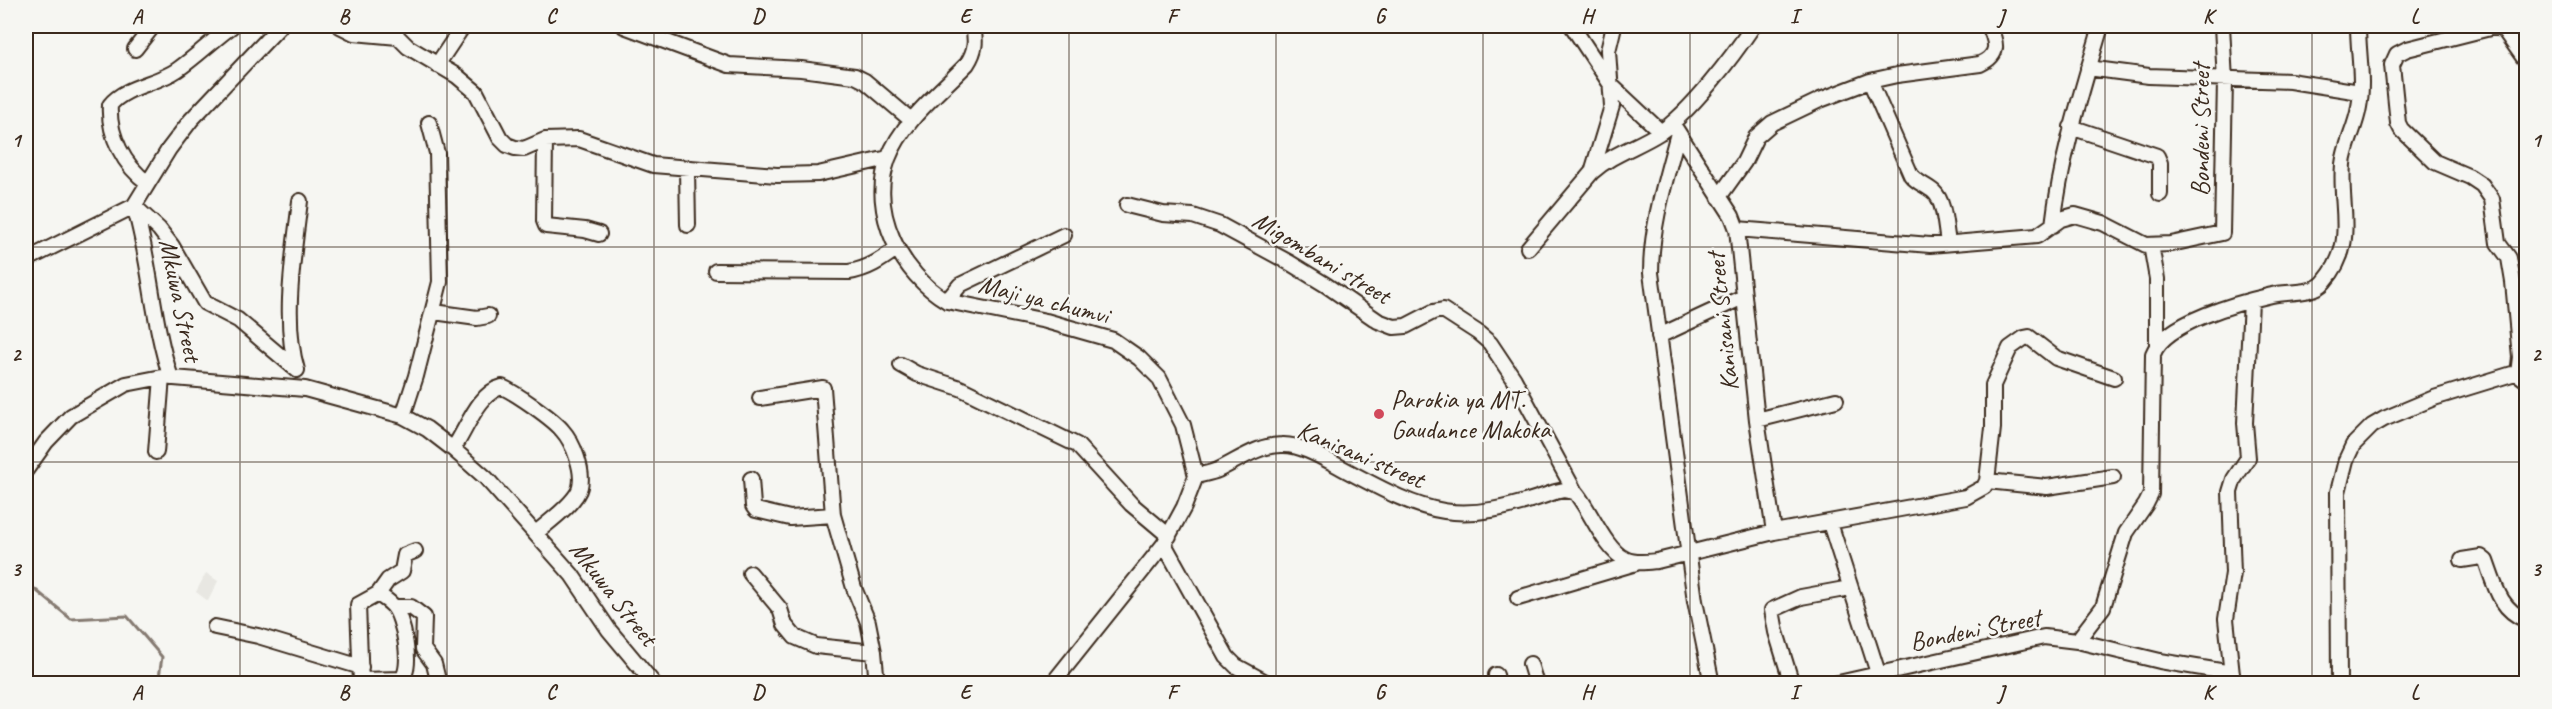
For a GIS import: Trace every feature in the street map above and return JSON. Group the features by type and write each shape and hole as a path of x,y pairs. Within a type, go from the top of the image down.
{"street":[{"path":"135,50 153,26"},
{"path":"148,183 125,161 111,125 110,105 125,94 162,80 232,26"},
{"path":"26,260 134,206 191,120 280,26"},
{"path":"340,26 354,33 398,37 408,47 457,76 476,92 492,125 507,145 524,149 545,140 579,139 633,160 653,165 748,174 807,175 888,159"},
{"path":"437,65 463,26"},
{"path":"624,26 729,65 801,69 855,76 865,81 911,120"},
{"name":"Maji ya chumvi","path":"973,26 976,40 973,54 967,64 911,120 888,159 883,193 886,222 896,249 910,269 938,295 948,301 1046,321 1113,340 1139,358 1159,378 1183,425 1196,476"},
{"name":"Kanisani Street","path":"1572,26 1611,85 1670,129 1732,216 1737,229 1757,420 1774,532"},
{"path":"1592,172 1612,106 1608,51 1614,26"},
{"path":"1528,248 1592,172 1605,161 1670,129 1721,70 1753,26"},
{"path":"1719,197 1744,162 1761,130 1820,100 1870,81 1988,61 1994,55 1997,44 1989,26"},
{"path":"2053,225 2057,188 2071,127 2101,26"},
{"name":"Bondeni Street","path":"2151,245 2171,244 2223,232 2226,81 2222,26"},
{"path":"2077,640 2103,607 2126,533 2151,494 2153,354 2157,345 2162,339 2193,321 2218,310 2274,294 2314,289 2322,284 2337,264 2346,235 2343,164 2357,120 2360,92 2358,26"},
{"path":"2339,684 2338,492 2346,460 2353,446 2372,426 2404,410 2434,398 2522,377 2509,258 2498,243 2492,199 2482,185 2470,177 2434,162 2401,129 2392,65 2399,52 2494,26 2504,30 2526,62"},
{"path":"2088,68 2149,76 2226,81 2290,81 2360,92"},
{"path":"1870,81 1911,175 1915,181 1936,194 1940,201 1948,242"},
{"path":"403,416 434,312 440,282 437,153 429,123"},
{"path":"2071,127 2157,156 2160,163 2160,194"},
{"path":"1670,129 1664,183 1651,251 1651,273 1695,601 1712,684"},
{"path":"545,140 544,221 546,226 585,230 599,234"},
{"path":"687,169 688,225"},
{"path":"300,201 291,342 297,370 305,389"},
{"name":"Migombani street","path":"1127,205 1163,214 1193,216 1220,225 1290,262 1378,321 1394,327 1406,326 1433,312 1443,310 1465,324 1491,343 1514,379 1575,492"},
{"path":"134,206 159,229 172,246 201,299 209,306 238,320 297,370"},
{"name":"Mkuwa Street","path":"134,206 143,236 166,377 305,389 403,416 427,429 486,478 536,533 572,575 609,630 654,684"},
{"path":"1737,229 1930,245 2037,236 2066,217 2080,215 2103,223 2141,243 2151,245 2157,279 2157,345"},
{"path":"948,301 960,285 1065,235"},
{"path":"716,271 849,272 871,266 896,249"},
{"path":"1659,336 1743,297"},
{"path":"2232,678 2226,620 2233,573 2230,492 2234,479 2248,458 2245,423 2252,301"},
{"path":"434,312 477,318 488,316"},
{"path":"1518,598 1638,562 1658,561 1774,532 1966,497 1984,487 1987,481 1993,428 1993,385 2012,345 2024,338 2029,338 2056,358 2114,378"},
{"path":"900,365 917,374 960,388 1077,445 1166,540 1227,657 1236,666 1269,684"},
{"path":"26,470 46,442 70,416 126,384 166,377 156,452"},
{"name":"Mkuwa Street","path":"453,449 491,390 502,387 564,431 573,449 581,486 578,493 561,512 536,533"},
{"path":"760,398 823,387 833,515 854,588 868,622 877,684"},
{"path":"1757,420 1836,400"},
{"name":"Kanisani street","path":"1196,476 1217,470 1257,450 1283,444 1324,459 1389,493 1427,509 1446,513 1488,512 1554,492 1564,490 1575,492"},
{"path":"1052,684 1166,540 1196,476"},
{"path":"1987,481 2047,487 2113,477"},
{"path":"751,479 753,506 756,510 790,518 833,515"},
{"path":"1575,492 1612,548 1624,559 1638,562"},
{"path":"1830,523 1878,673"},
{"path":"361,677 358,605 378,594 388,580 402,571 405,555 415,551"},
{"path":"2462,560 2481,558 2486,561 2500,600 2512,614 2526,620"},
{"path":"750,573 780,609 785,625 795,637 816,646 874,652"},
{"path":"1792,684 1776,632 1772,610 1801,597 1850,588"},
{"path":"215,627 258,636 361,677 401,680 405,676 408,650 395,607 378,594"},
{"path":"395,607 411,607 424,617 423,649 434,663 440,684"},
{"name":"Bondeni Street","path":"1835,683 2033,639 2055,637 2077,640 2232,678"},
{"path":"1530,664 1536,684"}],"shaded area":[{"path":"206,573 218,581 208,601 196,592"}],"waterway":[{"path":"26,582 71,619 127,616 162,657 158,684"}],"place":[{"name":"Parokia ya MT. Gaudance Makoka","path":"1379,414"}]}
